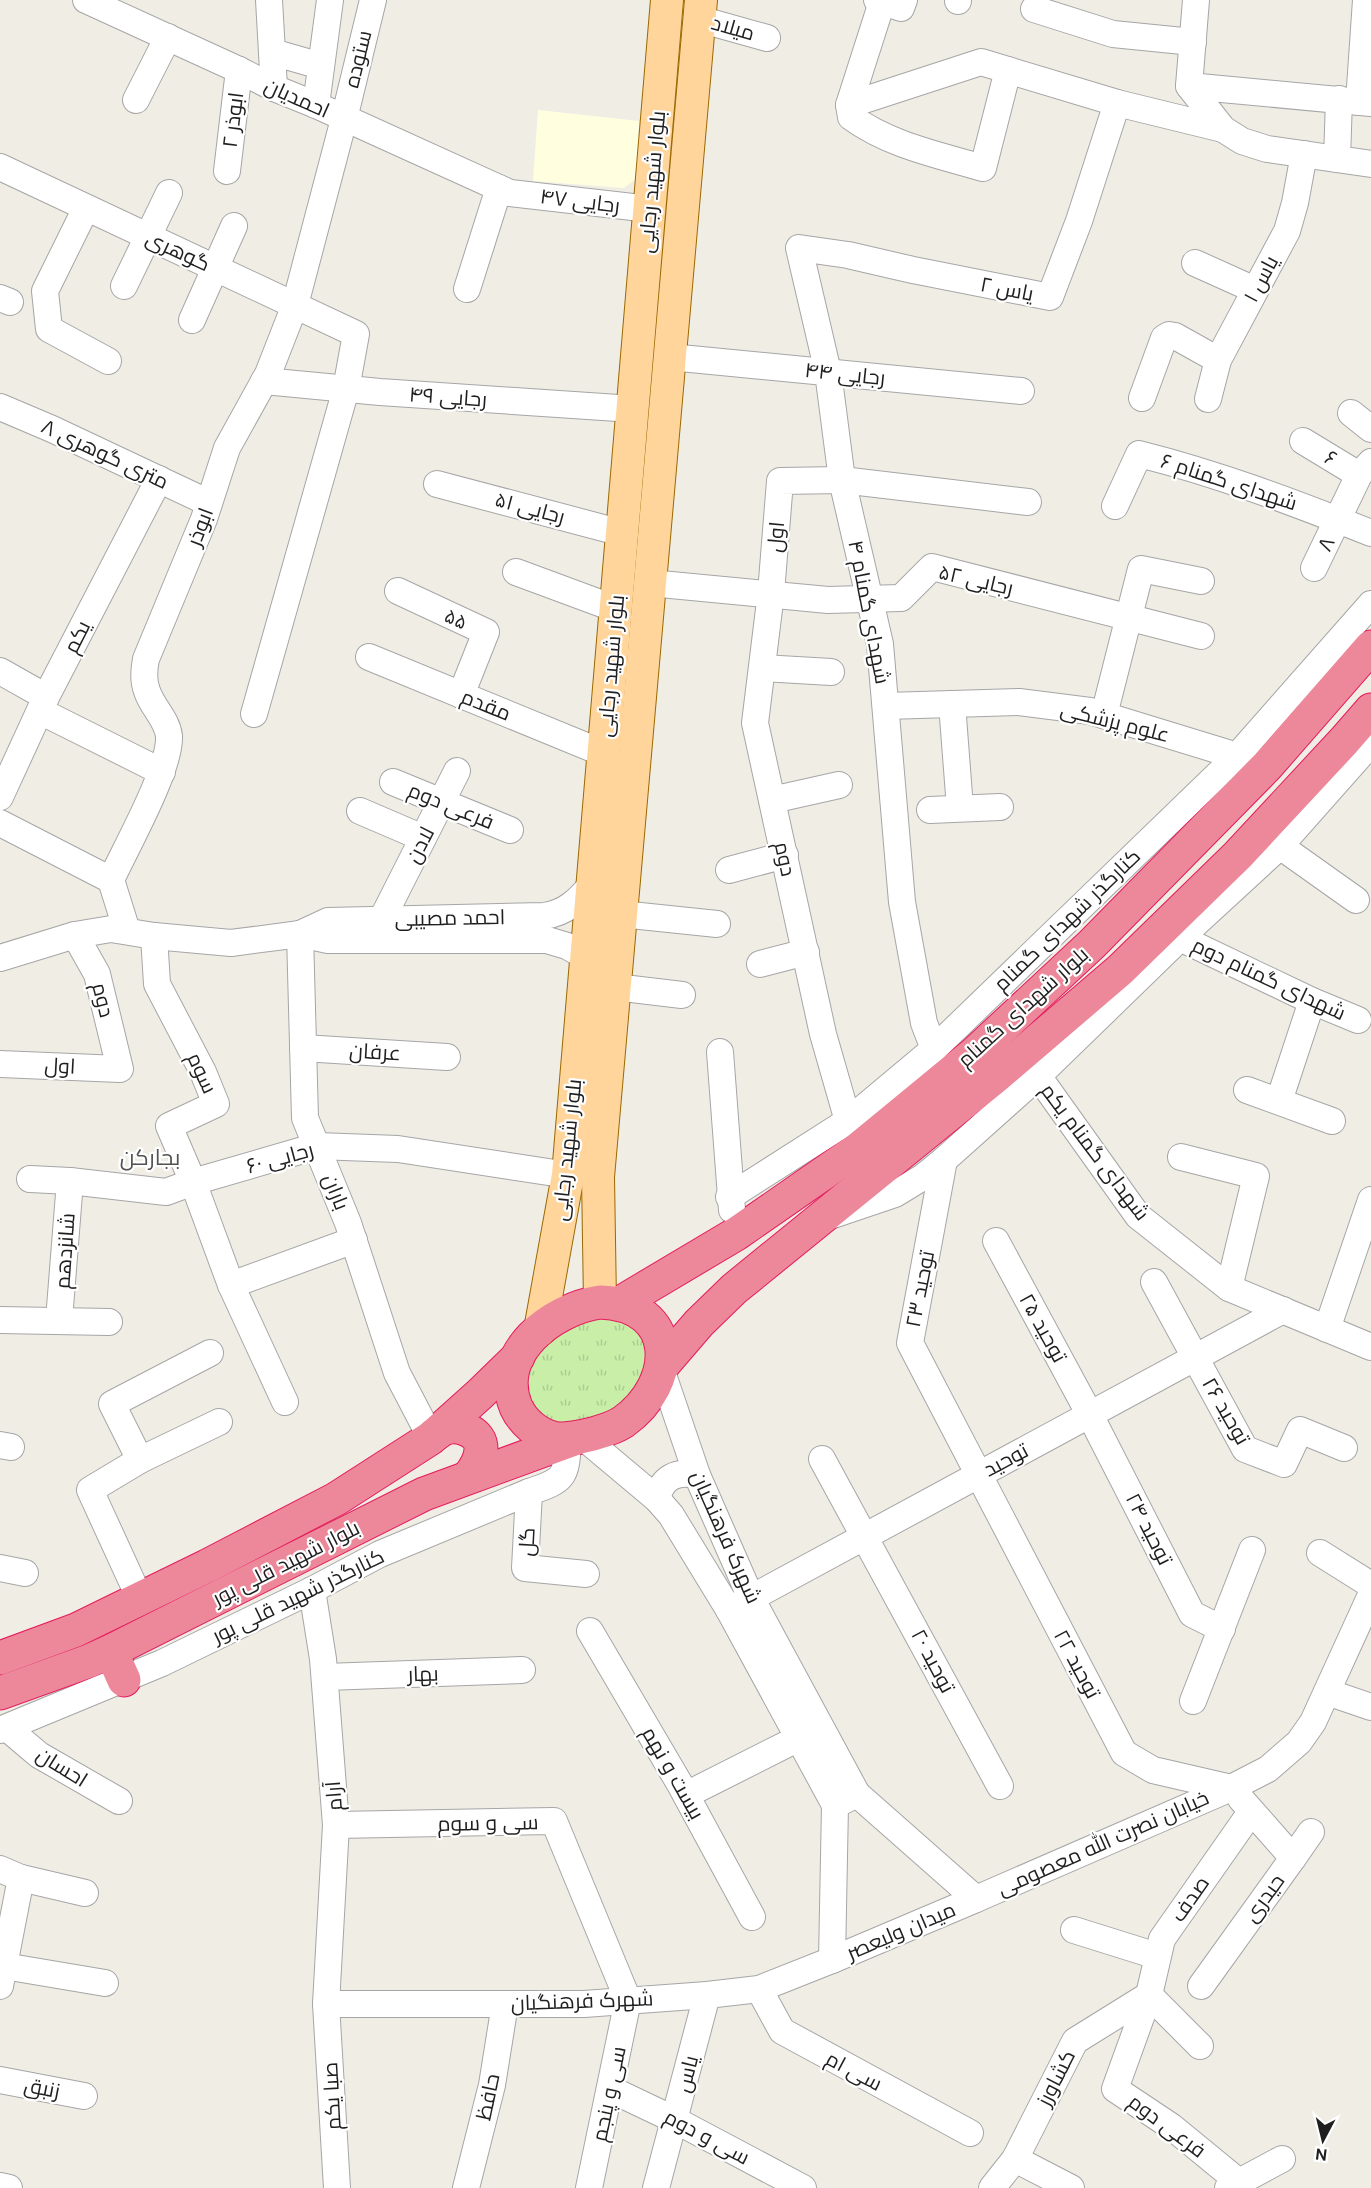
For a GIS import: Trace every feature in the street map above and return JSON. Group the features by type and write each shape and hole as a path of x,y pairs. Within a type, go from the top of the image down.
{"highway":[{"name":"بلوار شهدای گمنام","path":"610,1303 702,1255 736,1234 857,1150 975,1053 1068,967 1252,761 1371,647"},
{"name":"بلوار شهدای گمنام","path":"662,1367 699,1323 734,1289 995,1077 1120,970 1238,855 1371,710"},
{"path":"702,1255 701,1270 707,1282 720,1289 734,1289"},
{"path":"610,1303 639,1311 653,1326 662,1345 662,1367 656,1384 646,1400 622,1422 607,1430 575,1439 554,1438 535,1430 520,1416 512,1396 512,1376 518,1357 527,1342 552,1319 582,1305 610,1303"},
{"name":"بلوار شهید قلی پور","path":"0,1658 76,1630 336,1499 432,1437 480,1395 518,1357"},
{"path":"432,1437 447,1428 459,1427 471,1431 480,1440 482,1452 480,1463 470,1475"},
{"name":"بلوار شهید قلی پور","path":"0,1693 89,1661 117,1665 424,1494 470,1475 575,1439"}],"main road":[{"name":"بلوار شهید رجایی","path":"540,1330 568,1174 668,0"},
{"name":"بلوار شهید رجایی","path":"610,1303 599,1229 598,1177 700,9"},
{"path":"558,1231 561,1244 572,1251 585,1250 596,1242 599,1229"}],"street":[{"path":"269,0 274,88"},
{"path":"316,105 330,0"},
{"name":"ستوده","path":"344,119 373,0"},
{"path":"1196,0 1189,86 1223,129"},
{"path":"1337,159 1356,102 1366,0"},
{"path":"891,2 849,105 851,117 863,126 885,137 983,168 1008,70"},
{"name":"احمدیان","path":"100,3 274,88 505,190"},
{"name":"میلاد","path":"700,9 767,38"},
{"path":"1034,9 1113,34 1193,42"},
{"path":"136,100 168,37"},
{"path":"272,52 321,66"},
{"path":"849,105 981,62 1117,103 1223,129 1242,141 1267,149 1371,164"},
{"name":"ابوذر ۲","path":"227,171 239,70"},
{"path":"1189,86 1356,102"},
{"name":"یاس ۲","path":"799,248 848,255 1050,297 1079,221 1117,103"},
{"name":"ابوذر","path":"111,880 162,772 169,736 159,711 147,691 145,666 209,503 227,448 264,381 294,305 344,119"},
{"name":"یاس ۱","path":"1208,399 1218,360 1287,231 1304,154"},
{"name":"گوهری","path":"0,167 356,334 346,389"},
{"path":"467,289 505,190"},
{"name":"رجایی ۴۷","path":"505,190 650,209"},
{"path":"124,286 169,193"},
{"path":"86,208 45,291 49,329 108,361"},
{"path":"192,320 234,226"},
{"name":"شهدای گمنام ۴","path":"799,248 828,372 842,480 880,644 902,902 924,1023 934,1048"},
{"path":"1195,263 1255,290"},
{"path":"1142,398 1164,338 1169,335 1175,336 1218,360"},
{"name":"رجایی ۴۴","path":"670,357 1021,391"},
{"name":"رجایی ۴۹","path":"264,381 633,409"},
{"path":"254,714 346,389"},
{"name":"۸ متری گوهری","path":"0,407 209,503"},
{"path":"1351,412 1371,429"},
{"name":"۶","path":"1303,441 1365,468"},
{"name":"شهدای گمنام ۶","path":"1115,506 1139,454 1216,475 1276,495 1371,533"},
{"name":"۸","path":"1314,568 1365,468"},
{"name":"یکم","path":"0,797 43,704 159,479"},
{"path":"842,480 1028,502"},
{"name":"اول","path":"771,593 780,481 842,480"},
{"name":"رجایی ۵۱","path":"437,484 622,533"},
{"name":"رجایی ۵۲","path":"650,583 828,600 901,598 932,567 1201,636"},
{"path":"1104,715 1141,569 1201,581"},
{"path":"516,572 616,609"},
{"name":"۵۵","path":"398,591 486,632 461,695"},
{"name":"دوم","path":"771,593 755,723 823,1034 848,1121"},
{"name":"کنارگذر شهدای گمنام","path":"729,1197 848,1121 934,1048 1010,976 1252,761 1371,604"},
{"name":"مقدم","path":"369,657 603,753"},
{"path":"762,668 831,672"},
{"path":"0,671 43,704 162,772"},
{"name":"علوم پزشکی","path":"886,706 1019,702 1090,711 1252,761"},
{"path":"952,704 960,808"},
{"path":"821,1219 896,1194 945,1160 1038,1076 1180,938 1280,846 1371,743"},
{"name":"لادن","path":"382,919 457,771"},
{"name":"فرعی دوم","path":"393,782 510,830"},
{"path":"772,800 839,785"},
{"path":"930,810 1000,807"},
{"path":"360,811 423,838"},
{"path":"0,823 111,880 127,931"},
{"path":"1280,846 1356,900"},
{"path":"729,870 785,855"},
{"name":"احمد مصیبی","path":"300,934 328,940 542,928 557,914 578,901 592,884"},
{"path":"621,914 717,924"},
{"name":"احمد مصیبی","path":"0,958 75,935 111,929 154,936 231,943 300,934 328,921 382,919 542,928 558,943 586,957"},
{"name":"باران","path":"300,934 304,1118 354,1240 397,1373 432,1437"},
{"name":"دوم","path":"75,935 97,974 120,1069"},
{"name":"سوم","path":"154,936 157,984 203,1072 216,1104 169,1126 193,1182"},
{"name":"شهدای گمنام دوم","path":"1180,938 1312,1001 1358,1020"},
{"path":"760,964 806,952"},
{"path":"1010,976 1068,967"},
{"path":"615,987 682,995"},
{"path":"1070,1046 1076,1008 1118,999"},
{"path":"1279,1101 1312,1001"},
{"name":"عرفان","path":"303,1048 447,1057"},
{"path":"720,1052 729,1197 736,1234"},
{"name":"اول","path":"0,1064 120,1069"},
{"name":"شهدای گمنام یکم","path":"1038,1076 1138,1216 1230,1288 1371,1347"},
{"path":"1247,1090 1332,1121"},
{"name":"رجایی ۶۰","path":"30,1179 70,1181 165,1192 317,1146 398,1149 568,1174"},
{"path":"1181,1157 1256,1176 1230,1288"},
{"name":"توحید ۲۳","path":"945,1160 910,1343 978,1475"},
{"name":"شانزدهم","path":"59,1320 70,1181"},
{"path":"193,1182 231,1285 285,1402"},
{"path":"1327,1329 1371,1200"},
{"path":"231,1285 354,1240"},
{"name":"توحید ۲۵","path":"996,1241 1090,1415"},
{"path":"1154,1282 1196,1358"},
{"name":"توحید","path":"740,1604 1283,1310"},
{"path":"0,1320 109,1322"},
{"path":"140,1461 112,1404 210,1353"},
{"name":"توحید ۲۶","path":"1196,1358 1245,1449 1284,1464 1300,1430 1344,1448"},
{"name":"شهرک فرهنگیان","path":"662,1367 740,1604 799,1738 846,1799"},
{"name":"توحید ۲۴","path":"1090,1415 1192,1614 1222,1629"},
{"path":"140,1599 90,1490 140,1461 219,1422"},
{"name":"شهرک فرهنگیان","path":"575,1439 657,1499 740,1604 846,1799"},
{"name":"کنارگذر شهید قلی پور","path":"3,1729 117,1665 312,1590 380,1554 552,1484 561,1478 575,1439"},
{"name":"توحید ۲۰","path":"822,1459 866,1536 1000,1786"},
{"path":"657,1499 664,1481 674,1474 697,1475"},
{"name":"توحید ۲۲","path":"978,1475 1124,1753 1153,1770 1231,1788"},
{"name":"گل","path":"529,1492 525,1568 586,1574"},
{"path":"1193,1701 1252,1550"},
{"path":"1320,1553 1371,1594"},
{"path":"0,1568 25,1573"},
{"name":"آرام","path":"312,1590 325,1677 336,1825 326,2004"},
{"name":"خیابان نصرت الله معصومی","path":"976,1899 1231,1788 1268,1769 1299,1742 1313,1722 1371,1594"},
{"name":"بیست و نهم","path":"590,1631 686,1795 752,1917"},
{"name":"بهار","path":"325,1677 522,1670"},
{"path":"1327,1692 1371,1707"},
{"name":"احسان","path":"3,1729 39,1755 119,1801"},
{"path":"686,1795 799,1738"},
{"name":"حیدری","path":"1201,1986 1293,1858 1231,1788"},
{"name":"میدان ولیعصر","path":"846,1799 976,1899 832,1960 846,1799"},
{"name":"صدف","path":"1149,1995 1162,1939 1251,1812"},
{"name":"سی و سوم","path":"336,1825 554,1821 628,2000"},
{"path":"1293,1858 1311,1832"},
{"path":"85,1893 11,1874 2,1976 105,1983"},
{"path":"1074,1930 1157,1956"},
{"name":"شهرک فرهنگیان","path":"326,2004 584,2004 707,1995 759,1989 832,1960"},
{"name":"سی ام","path":"759,1989 782,2031 970,2133"},
{"name":"یاس","path":"656,2188 707,1995"},
{"path":"1149,1995 1200,2046"},
{"name":"فرعی دوم","path":"1149,1995 1115,2089 1172,2127 1233,2185"},
{"name":"کشاورز","path":"992,2188 1015,2158 1075,2041 1149,1995"},
{"name":"سی و پنجم","path":"590,2188 628,2000"},
{"name":"صبا یکم","path":"326,2004 337,2188"},
{"name":"حافظ","path":"466,2188 492,2085 505,2004"},
{"name":"زنبق","path":"0,2080 84,2096"},
{"name":"سی و دوم","path":"610,2089 675,2120 803,2188"},
{"path":"1015,2158 1071,2188"},
{"path":"1233,2185 1282,2159"},
{"path":"0,2186 9,2188"}],"shaded area":[{"path":"538,110 639,121 636,179 624,188 533,181"}],"green space":[{"path":"598,1310 645,1328 648,1378 621,1411 560,1430 525,1406 528,1356 544,1337"}],"district":[{"name":"بجارکن","path":"150,1157"}]}
